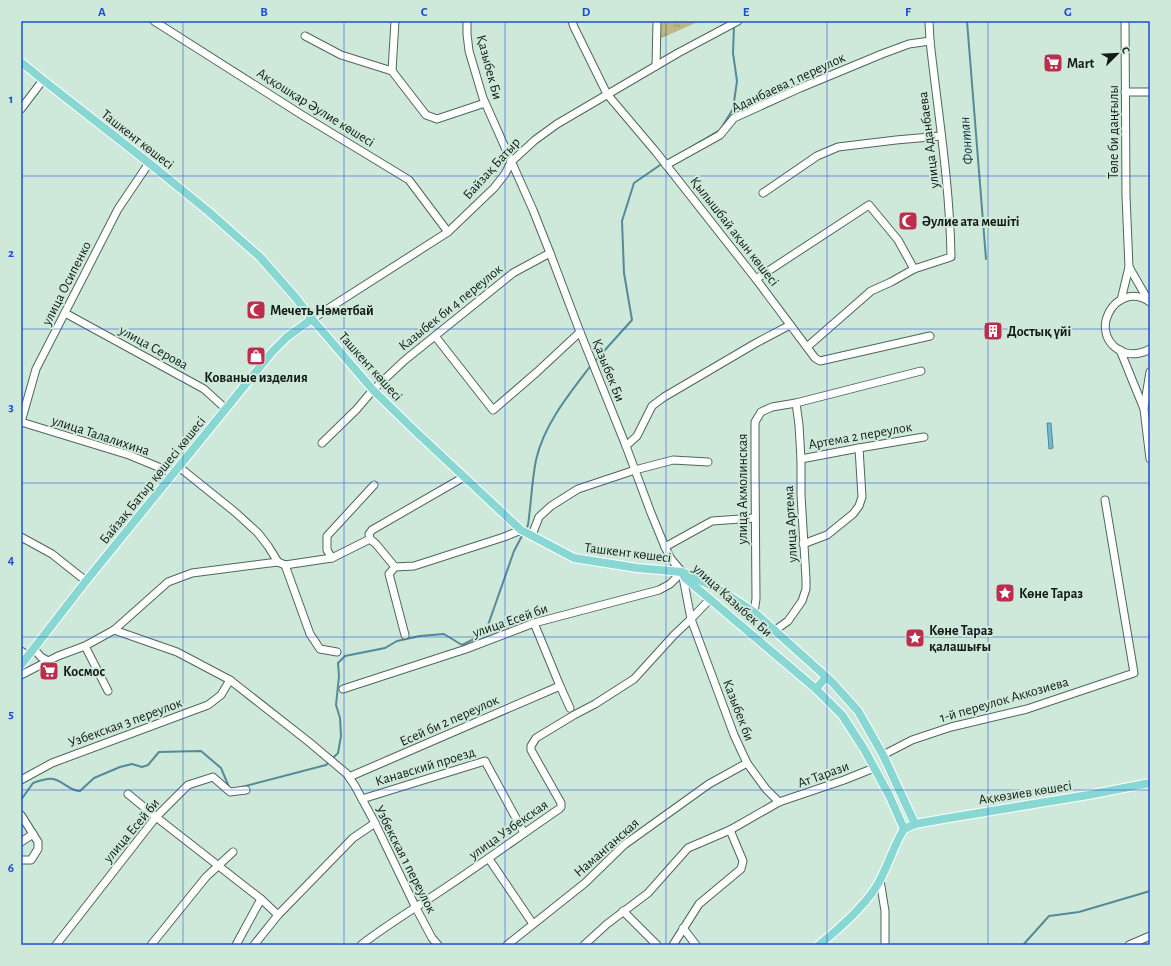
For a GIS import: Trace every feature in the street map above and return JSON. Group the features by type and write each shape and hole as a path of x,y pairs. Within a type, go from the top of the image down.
{"main road":[{"name":"Ташкент көшесі","path":"21,62 149,163 209,212 260,257 373,390 521,530 574,558 637,568 682,572"},
{"name":"Байзақ Батыр қөшесі көшесі","path":"21,665 86,581 272,352 288,337 312,319"},
{"name":"улица Казыбек Би","path":"682,572 719,589 754,612 840,691 858,711 882,755 916,824"},
{"name":"улица Казыбек Би","path":"682,572 685,578 816,689 842,715 864,749 890,797 904,829"},
{"path":"816,689 826,677"},
{"name":"Ақкөзиев көшесі","path":"904,829 916,824 1150,783"},
{"path":"819,945 830,936 873,892 904,829"}],"street":[{"name":"Аққошқар Әулие көшесі","path":"154,21 302,115 409,180 448,232"},
{"path":"392,71 395,21"},
{"name":"Қазыбек Би","path":"467,21 469,51 485,103 550,253 665,547 671,559 682,572"},
{"name":"Қылышбай ақын көшесі","path":"572,21 574,28 607,94 666,165 756,279 815,358 820,361 930,336"},
{"path":"656,66 657,21"},
{"name":"Байзақ Батыр","path":"312,319 448,232 494,188 505,174 511,162 535,140 557,124 656,66 738,21"},
{"name":"улица Аданбаева","path":"914,269 951,256 951,228 929,21"},
{"name":"Төле би даңғылы","path":"1125,21 1127,242 1129,267"},
{"path":"305,36 341,55 392,71 426,115 437,119 485,103"},
{"name":"Аданбаева 1 переулок","path":"666,165 720,135 734,118 800,88 882,54 909,44 930,41"},
{"path":"21,109 43,80"},
{"path":"1125,92 1150,92"},
{"path":"762,192 817,156 838,147 941,136"},
{"name":"улица Осипенко","path":"21,422 36,369 118,209 149,163"},
{"path":"756,279 869,205 898,240 914,269 871,291 807,347"},
{"name":"Казыбек би 4 переулок","path":"373,390 405,360 514,273 550,253"},
{"path":"1121,300 1129,267"},
{"path":"1129,267 1149,301"},
{"path":"1149,301 1135,297 1129,297 1121,300 1109,311 1105,327 1107,336 1112,344 1120,350 1129,354 1139,354 1150,348"},
{"name":"улица Серова","path":"65,313 204,388 226,409"},
{"path":"626,446 637,436 652,406 664,397 756,343 790,325"},
{"path":"435,336 493,410 580,332"},
{"path":"1120,350 1144,409 1150,459"},
{"name":"улица Акмолинская","path":"754,612 756,599 755,422 761,412 772,407 796,403 921,371"},
{"path":"1144,409 1150,372"},
{"path":"322,443 356,410 373,390"},
{"name":"улица Артема","path":"774,631 788,621 802,602 806,589 801,496 801,459 796,403"},
{"name":"улица Талалихина","path":"21,422 129,455 173,473"},
{"name":"Артема 2 переулок","path":"801,459 924,437"},
{"path":"804,544 827,535 853,514 860,506 862,497 859,448"},
{"path":"532,535 539,517 551,506 578,489 635,470 673,460 708,462"},
{"path":"179,467 235,512 258,533 281,564 310,634 320,649 337,652"},
{"path":"464,477 372,530 369,534 370,539 395,566 414,566 504,537 521,530"},
{"path":"332,558 327,550 327,536 374,485"},
{"name":"1-й переулок Аккозиева","path":"882,755 912,740 938,731 1027,709 1134,673 1105,500"},
{"path":"665,547 712,521 755,518"},
{"path":"21,537 52,554 86,581"},
{"path":"21,675 58,656 86,646 114,630 168,582 192,573 332,558 370,539"},
{"path":"395,566 389,574 406,635"},
{"name":"Казыбек би","path":"682,572 691,619 734,735 747,763 766,789 779,802"},
{"name":"улица Есей би","path":"343,689 466,649 534,623 659,590 670,584 682,572"},
{"path":"691,619 710,599"},
{"name":"улица Узбекская","path":"361,945 380,930 416,908 489,859 561,807 561,803 531,750 531,746 536,738 595,704 634,679 674,635 691,619"},
{"path":"534,623 570,708"},
{"path":"114,630 176,652 230,680"},
{"path":"86,646 108,691"},
{"path":"34,649 41,657 48,661"},
{"path":"21,651 28,656"},
{"name":"Узбекская 1 переулок","path":"230,680 349,777 375,823 416,908 432,938 438,945"},
{"name":"Узбекская 3 переулок","path":"21,780 52,763 208,705 222,695 230,680"},
{"name":"Есей би 2 переулок","path":"349,777 560,686"},
{"name":"Канавский проезд","path":"362,799 485,761 524,833"},
{"name":"Наманганская","path":"507,945 585,882 624,845 709,784 747,763"},
{"name":"Ат Тарази","path":"584,945 623,911 648,893 688,848 730,830 779,802 790,800 874,768"},
{"name":"улица Есей би","path":"56,945 156,817 188,785 213,777 230,792 246,790"},
{"path":"128,794 278,914"},
{"path":"21,815 38,842 38,849 31,860 21,860"},
{"path":"254,945 278,914 353,838 375,823"},
{"path":"673,945 682,928 699,904 741,869 743,861 730,830"},
{"path":"21,842 33,834"},
{"path":"151,945 206,877 233,852"},
{"path":"489,859 533,924"},
{"path":"880,880 885,911 884,945"},
{"path":"236,945 261,899"},
{"path":"623,911 657,945"},
{"path":"682,928 696,945"},
{"path":"1129,945 1150,936"}],"green space":[{"path":"657,21 700,21 657,40"}],"water":[{"path":"1047,423 1051,423 1053,448 1049,449"}],"waterway":[{"name":"Фонтан","path":"967,21 986,259"},
{"path":"681,153 720,130 733,109 737,81 733,53 734,26"},
{"path":"595,361 632,320 624,273 622,221 634,183 663,163"},
{"path":"525,531 528,525 536,460 545,434 559,409 592,364"},
{"path":"332,759 338,753 341,736 340,718 336,705 339,676 338,663 345,656 385,648 397,641 420,636 444,634 462,645 476,638 487,628 514,551 523,534"},
{"path":"21,800 33,783 46,779 53,779 76,791 80,791 94,778 120,767 132,764 142,767 148,765 159,752 201,751 221,768 229,787"},
{"path":"238,788 326,765 329,762"},
{"path":"1023,945 1049,916 1079,912 1150,891"}],"place":[{"name":"Mart","path":"1053,63"},
{"name":"Әулие ата мешіті","path":"908,221"},
{"name":"Мечеть Нәметбай","path":"256,310"},
{"name":"Достық үйі","path":"993,331"},
{"name":"Кованые изделия","path":"256,356"},
{"name":"Көне Тараз","path":"1005,593"},
{"name":"Көне Тараз қалашығы","path":"915,638"},
{"name":"Космос","path":"49,671"}]}
